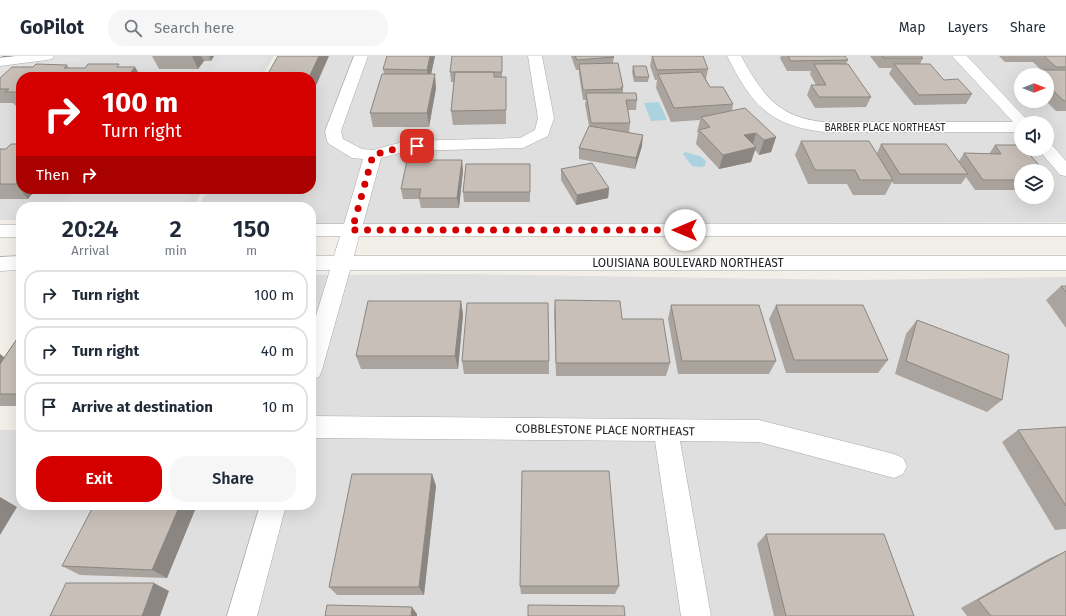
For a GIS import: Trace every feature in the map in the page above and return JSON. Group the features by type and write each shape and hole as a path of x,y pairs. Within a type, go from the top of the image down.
{"street":[{"path":"0,62 47,56"},
{"path":"360,56 333,131 335,141 344,148 358,154 373,155 406,146 522,142 542,133 546,118 535,56"},
{"name":"BARBER PLACE NORTHEAST","path":"734,56 755,94 774,113 797,123 824,127 1014,127"},
{"path":"958,56 1015,116"},
{"path":"316,353 373,155"},
{"path":"1052,156 1066,171"},
{"path":"0,231 16,230"},
{"path":"316,230 1066,230"},
{"name":"LOUISIANA BOULEVARD NORTHEAST","path":"316,262 1066,263"},
{"path":"0,264 16,263"},
{"name":"COBBLESTONE PLACE NORTHEAST","path":"316,427 758,431 894,466"},
{"path":"666,431 696,616"},
{"path":"242,616 272,510"}],"shaded area":[{"path":"0,56 274,56 265,72 16,72 16,194 200,194 196,202 16,202 16,220 0,220"},
{"path":"0,56 109,56 107,58 0,72"},
{"path":"222,56 268,56 259,72 212,72"},
{"path":"278,56 1066,56 1066,222 316,224 316,202 201,202 205,194 316,194 316,72 303,72"},
{"path":"72,194 191,194 187,202 66,202"},
{"path":"462,274 853,280 1066,277 1066,616 0,616 0,430 16,430 16,510 316,510 316,275"}],"water":[{"path":"659,102 667,120 651,121 644,103"},
{"path":"685,152 700,156 706,161 705,166 692,166 683,154"}],"building":[{"path":"278,56 319,56 311,72 269,72"},
{"path":"387,56 430,56 427,70 383,69"},
{"path":"452,56 502,56 502,72 450,72"},
{"path":"575,56 613,56 614,57 577,60"},
{"path":"652,56 703,56 708,69 657,70"},
{"path":"788,56 845,56 848,60 791,61"},
{"path":"882,56 921,56 923,58 884,58"},
{"path":"1044,56 1066,56 1066,67 1056,67"},
{"path":"618,63 623,87 621,87 622,89 583,90 579,64"},
{"path":"36,64 67,65 64,68 85,68 88,64 119,64 117,67 135,67 131,72 16,72 16,92 5,92 9,89 0,89 0,78 12,67 33,67"},
{"path":"814,64 848,64 871,97 819,97 811,85 826,85"},
{"path":"894,64 930,64 944,80 958,79 972,94 919,95"},
{"path":"633,66 646,66 649,77 635,77"},
{"path":"1054,70 1066,70 1066,101 1064,101 1054,92"},
{"path":"455,72 494,72 494,77 506,77 506,110 451,111"},
{"path":"701,72 710,87 723,87 733,104 674,108 658,74"},
{"path":"382,74 435,74 427,113 370,113"},
{"path":"586,93 636,93 637,100 626,100 630,123 591,123"},
{"path":"745,108 776,137 764,140 756,133 744,135 756,147 723,155 699,130 710,127 701,117"},
{"path":"589,126 643,135 636,158 579,148"},
{"path":"801,141 869,141 893,180 860,180 855,170 815,170"},
{"path":"11,144 16,144 16,184 0,184 0,149 6,149"},
{"path":"881,144 946,144 968,174 900,174"},
{"path":"995,145 1014,145 1014,156 1031,156 1038,164 1014,164 1014,180 983,180 964,153 1001,154"},
{"path":"407,160 462,160 457,198 419,198 421,189 401,189"},
{"path":"592,163 609,188 577,195 561,169"},
{"path":"466,164 530,164 530,192 463,192"},
{"path":"1061,286 1066,286 1066,292"},
{"path":"555,300 620,301 622,319 663,319 670,363 556,363"},
{"path":"368,301 461,301 455,356 356,356"},
{"path":"467,303 548,303 549,361 462,361"},
{"path":"671,305 759,305 776,361 682,361"},
{"path":"776,305 863,305 888,360 794,360"},
{"path":"917,320 1009,355 1002,400 906,361"},
{"path":"16,340 16,394 0,394 0,364"},
{"path":"1066,427 1066,506 1018,430"},
{"path":"522,471 609,471 619,586 520,586"},
{"path":"352,474 432,474 419,587 329,587"},
{"path":"91,510 178,510 152,570 62,566"},
{"path":"766,534 884,534 914,616 786,616"},
{"path":"1066,551 1066,616 991,616 978,600"},
{"path":"66,583 154,583 142,616 50,616"},
{"path":"327,605 412,607 411,616 325,616"},
{"path":"528,605 624,606 625,616 528,616"}],"route":[{"path":"417,146 406,146 373,155 352,230 685,230"}]}
